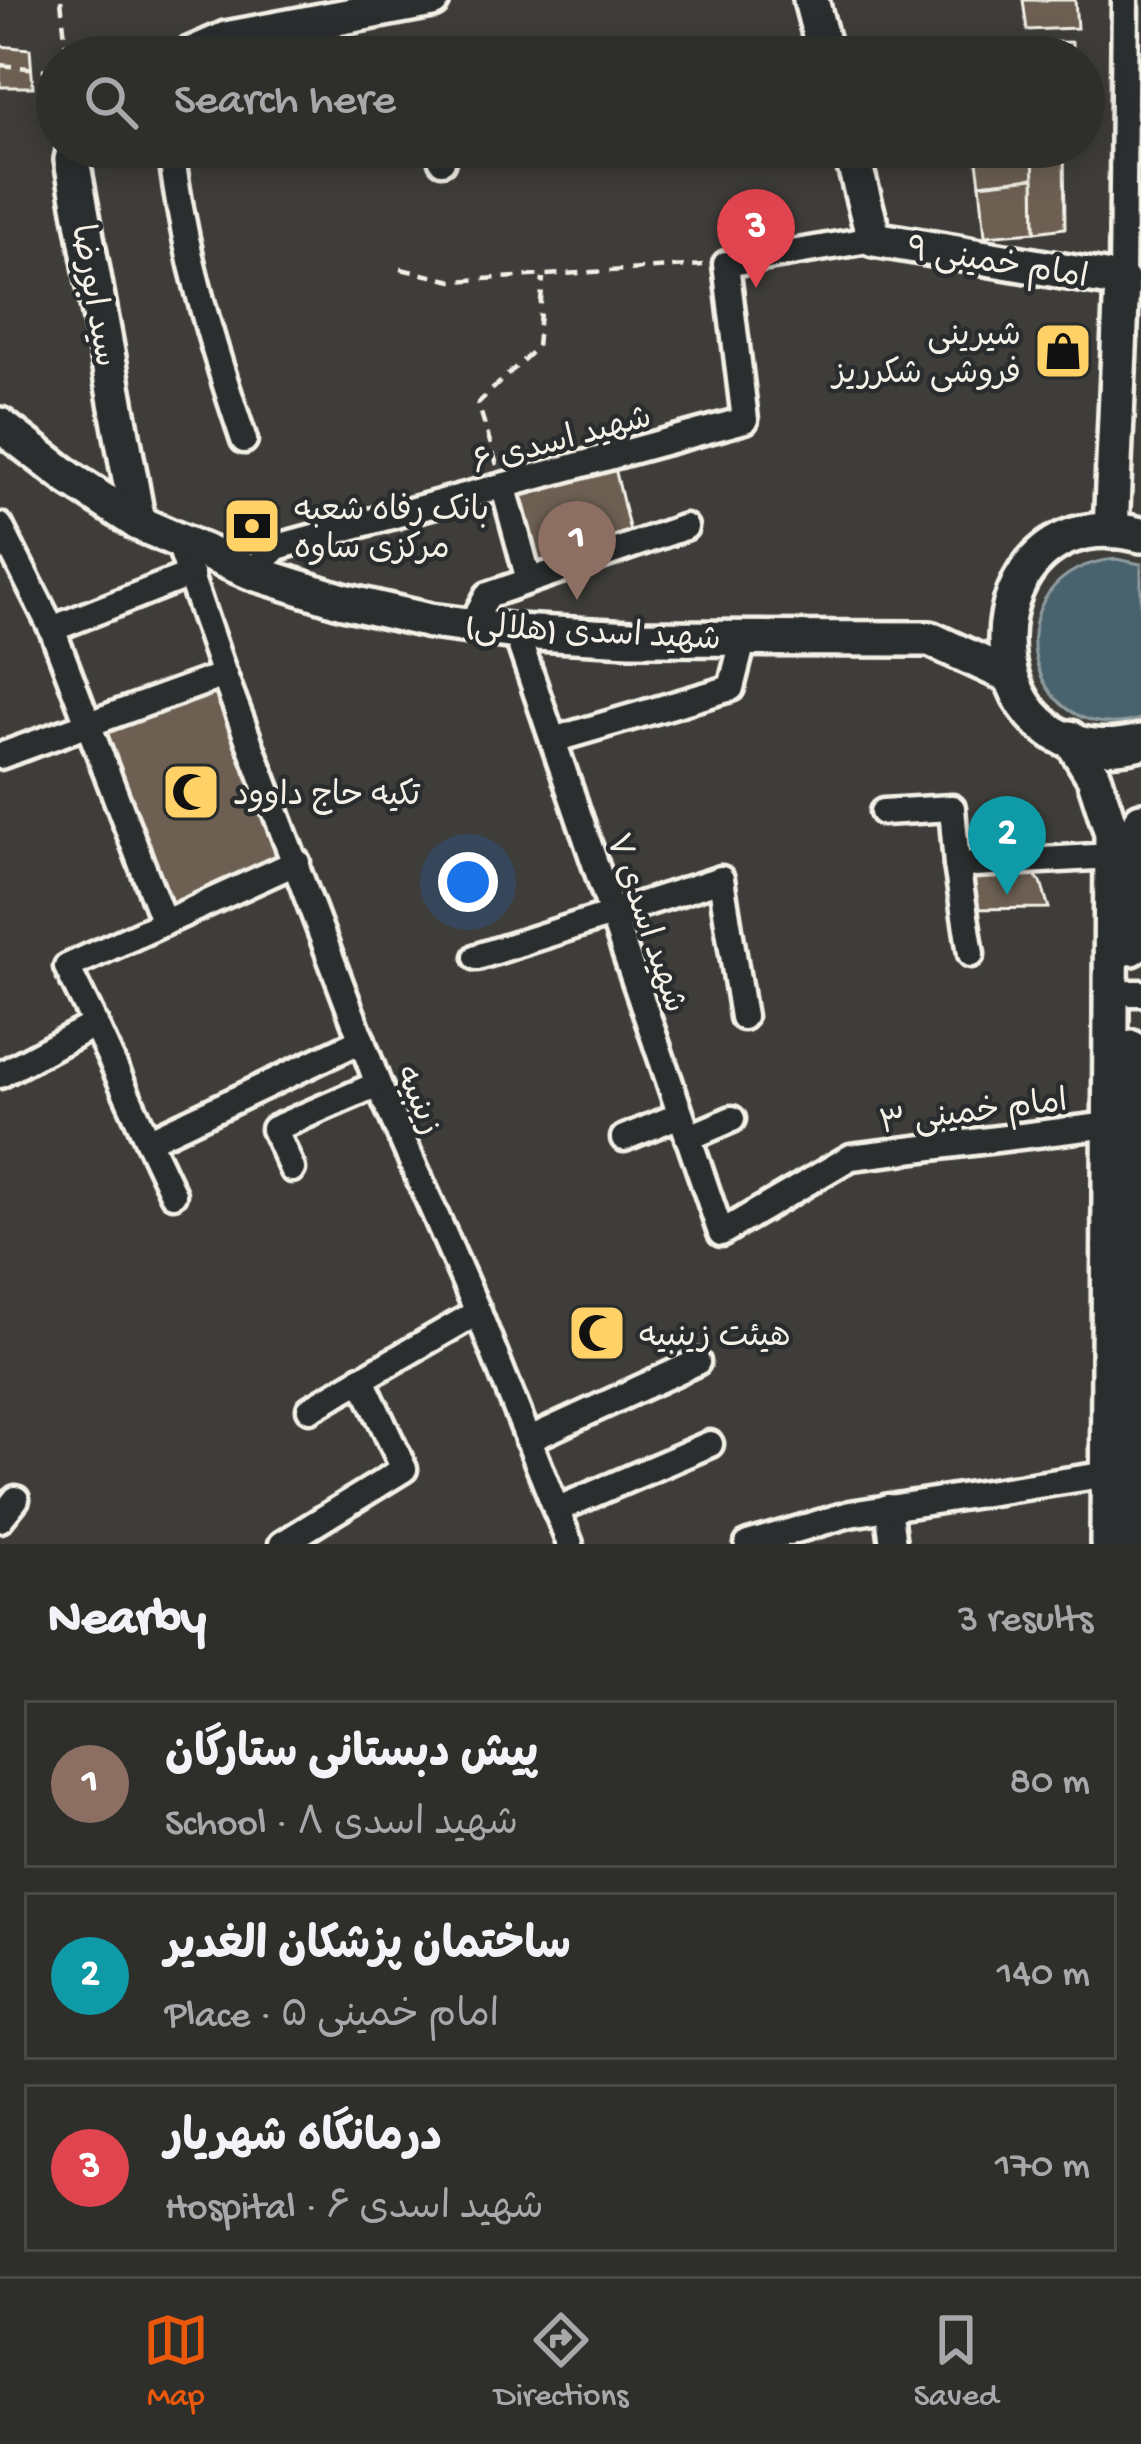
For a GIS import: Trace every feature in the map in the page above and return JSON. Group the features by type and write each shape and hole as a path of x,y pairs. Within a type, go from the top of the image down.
{"street":[{"path":"239,36 433,0"},
{"path":"811,0 820,36"},
{"path":"1125,0 1122,280 1130,337 1126,533 1061,543 1022,577 1004,625 1010,676 1034,713 1070,738 1111,747 1141,742"},
{"path":"304,21 306,36"},
{"name":"سید ابورضا","path":"73,168 138,523"},
{"path":"173,168 216,356 244,440"},
{"path":"726,264 874,239 855,168"},
{"name":"امام خمینی ۹","path":"874,239 1122,280"},
{"name":"شهید اسدی ۶","path":"251,572 277,547 745,420 726,264"},
{"name":"شهید اسدی (هلالی)","path":"0,425 185,558 251,572 343,601 430,621 516,632 930,639 1010,676"},
{"path":"504,488 529,580"},
{"path":"0,526 52,629 164,922"},
{"path":"472,625 488,595 686,527"},
{"path":"52,629 185,558"},
{"name":"زینبیه","path":"185,558 224,675 378,1084 478,1312 570,1544"},
{"name":"شهید اسدی ۷","path":"516,632 721,1234"},
{"path":"553,740 730,688 743,638"},
{"path":"0,756 224,675"},
{"path":"1070,738 1106,808 1139,1286 1128,1471 1108,1544"},
{"path":"883,812 952,808 971,954"},
{"path":"1134,1544 1128,1471 1128,1122 1136,993 1136,833 1141,820"},
{"path":"957,865 1112,856"},
{"path":"173,1194 67,967 297,862"},
{"path":"477,957 721,879 743,1017"},
{"path":"0,1075 95,1024"},
{"path":"148,1141 362,1040"},
{"path":"292,1168 274,1129 378,1084"},
{"path":"624,1138 732,1119"},
{"name":"امام خمینی ۳","path":"721,1234 851,1156 1128,1122"},
{"path":"310,1409 478,1312"},
{"path":"528,1440 697,1363"},
{"path":"282,1544 404,1469 361,1378"},
{"path":"556,1510 710,1444"},
{"path":"750,1544 850,1514 1128,1471"},
{"path":"888,1507 893,1544"}],"path":[{"path":"62,0 66,36"},
{"path":"0,65 36,69"},
{"path":"401,269 453,281 726,264"},
{"path":"504,488 478,403 537,347 543,275"}],"water":[{"path":"1116,559 1141,564 1141,719 1100,722 1069,710 1047,686 1035,656 1035,623 1048,593 1075,570"}],"building":[{"path":"1023,0 1075,0 1077,28 1027,30"},
{"path":"0,46 30,49 33,87 0,87"},
{"path":"978,168 1034,168 1034,178 980,184"},
{"path":"1033,168 1064,168 1065,228 1035,232"},
{"path":"1034,178 1035,232 985,236 980,184"},
{"path":"615,468 631,536 535,566 519,496"},
{"name":"تکیه حاج داوود","path":"220,683 286,857 166,911 96,727"},
{"path":"1028,869 1041,882 1049,908 970,909 964,871"}],"place":[{"name":"درمانگاه شهریار","path":"756,288"},
{"name":"شیرینی فروشی شکرریز","path":"1063,351"},
{"name":"بانک رفاه شعبه مرکزی ساوه","path":"252,526"},
{"name":"پیش دبستانی ستارگان","path":"577,600"},
{"name":"تکیه حاج داوود","path":"191,792"},
{"name":"ساختمان پزشکان الغدیر","path":"1007,895"},
{"name":"هیئت زینبیه","path":"597,1333"}]}
